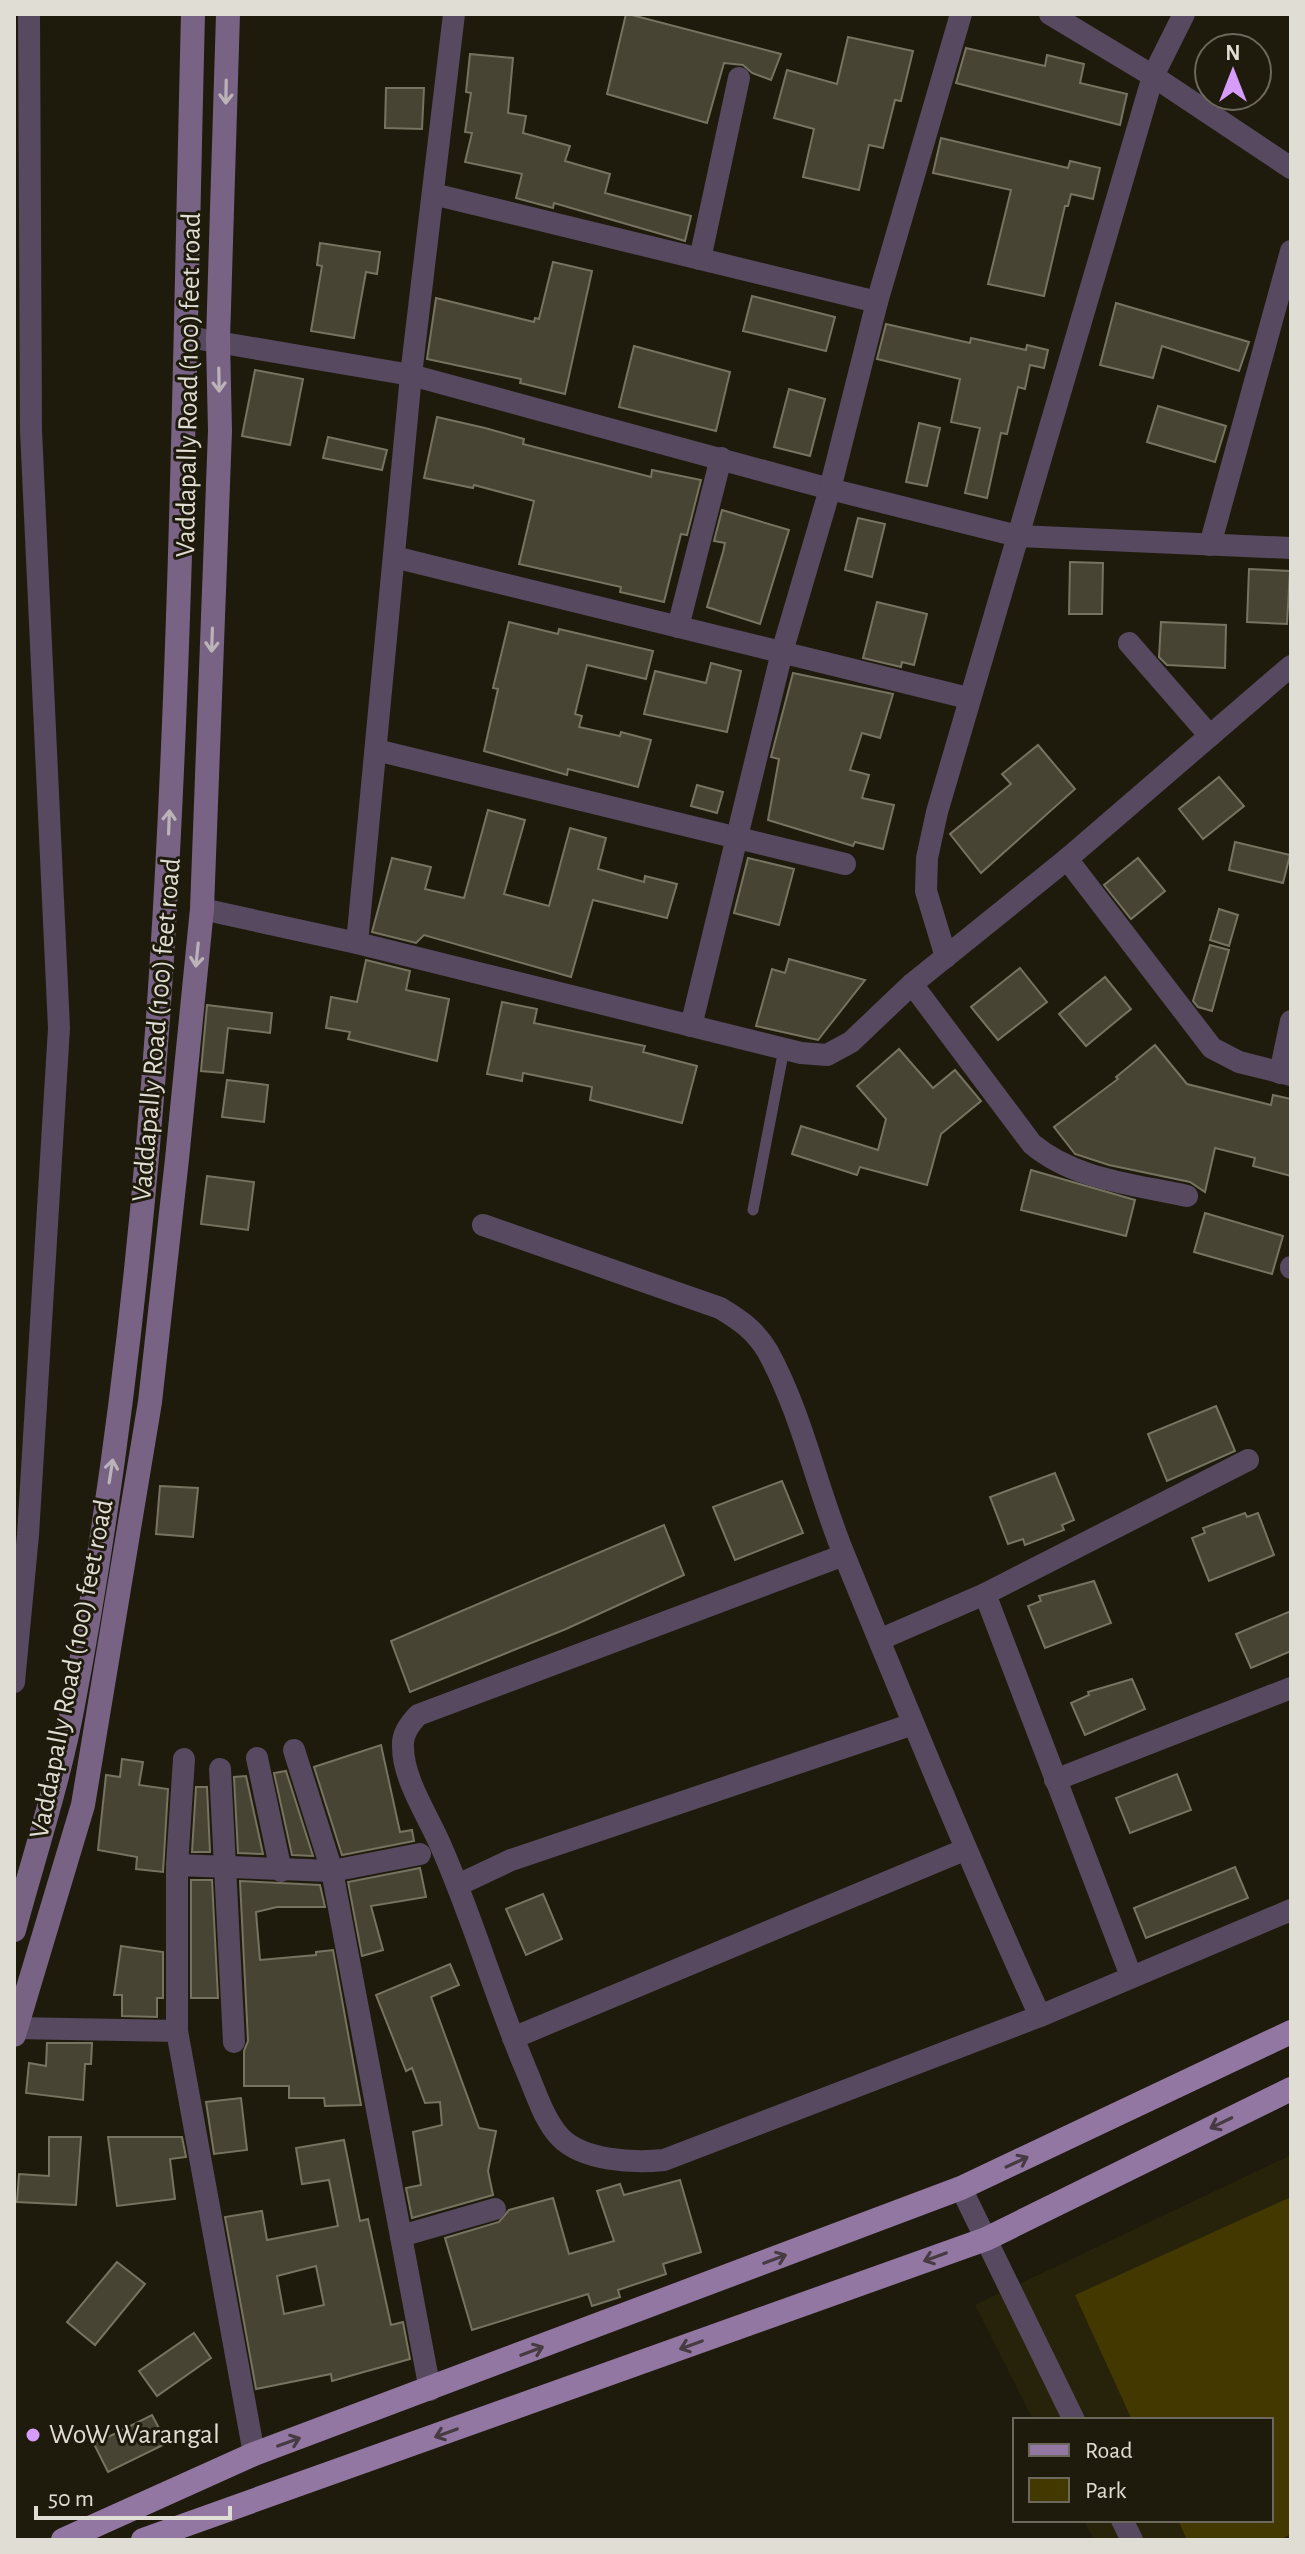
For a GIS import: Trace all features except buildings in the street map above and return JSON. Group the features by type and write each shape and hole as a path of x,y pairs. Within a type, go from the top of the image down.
{"main road":[{"path":"14,1930 72,1711 122,1401 146,1165 166,896 188,337 193,14"},
{"name":"Vaddapally Road (100) feet road","path":"15,2030 83,1805 150,1402 202,909 220,431 218,340 228,14"},
{"path":"63,2540 254,2454 961,2188 1291,2032"},
{"path":"143,2540 986,2239 1291,2089"}],"street":[{"path":"14,1682 28,1535 59,1028 31,431 29,14"},
{"path":"357,943 411,375 454,14"},
{"path":"691,1026 782,652 830,489 877,302 961,14"},
{"path":"1050,14 1153,76 1291,168"},
{"path":"946,957 926,891 927,858 968,698 1153,76 1184,14"},
{"path":"700,259 739,78"},
{"path":"433,194 877,302"},
{"path":"1210,545 1291,251"},
{"path":"188,337 411,375 830,489 1018,536 1291,548"},
{"path":"678,627 721,458"},
{"path":"394,557 968,698"},
{"path":"1129,643 1210,736"},
{"path":"202,909 357,943 784,1049 827,1055 851,1042 912,984 1067,859 1291,666"},
{"path":"376,750 845,864"},
{"path":"1067,859 1212,1048 1239,1062 1285,1074 1291,1021"},
{"path":"912,984 1032,1144 1055,1163 1085,1174 1187,1196"},
{"path":"483,1225 720,1308 750,1327 767,1350 784,1386 844,1555 881,1639 964,1850 1040,2016"},
{"path":"881,1639 985,1594 1248,1460"},
{"path":"844,1555 418,1715 406,1730 404,1739 408,1770 458,1885 513,2038 546,2116 561,2138 597,2156 634,2162 664,2160 1040,2016 1291,1910"},
{"path":"985,1594 1131,1976"},
{"path":"1055,1780 1291,1688"},
{"path":"458,1885 511,1860 913,1724"},
{"path":"294,1750 332,1871 430,2390"},
{"path":"257,1758 281,1871"},
{"path":"184,1759 177,1865 177,2031 254,2454"},
{"path":"220,1769 234,2042"},
{"path":"513,2038 964,1850"},
{"path":"177,1865 332,1871 420,1854"},
{"path":"15,2030 177,2031"},
{"path":"961,2188 1073,2418"},
{"path":"401,2236 495,2209"},
{"path":"1123,2522 1132,2540"}],"lane":[{"path":"753,1210 784,1049"}],"shaded area":[{"path":"1291,2155 1291,2540 1094,2540 1085,2522 1273,2522 1273,2418 1032,2418 975,2305"}],"green space":[{"path":"1291,2197 1291,2534 1279,2540 1187,2540 1179,2522 1273,2522 1273,2418 1131,2418 1075,2295"}],"place":[{"name":"WoW Warangal","path":"33,2435"}]}
